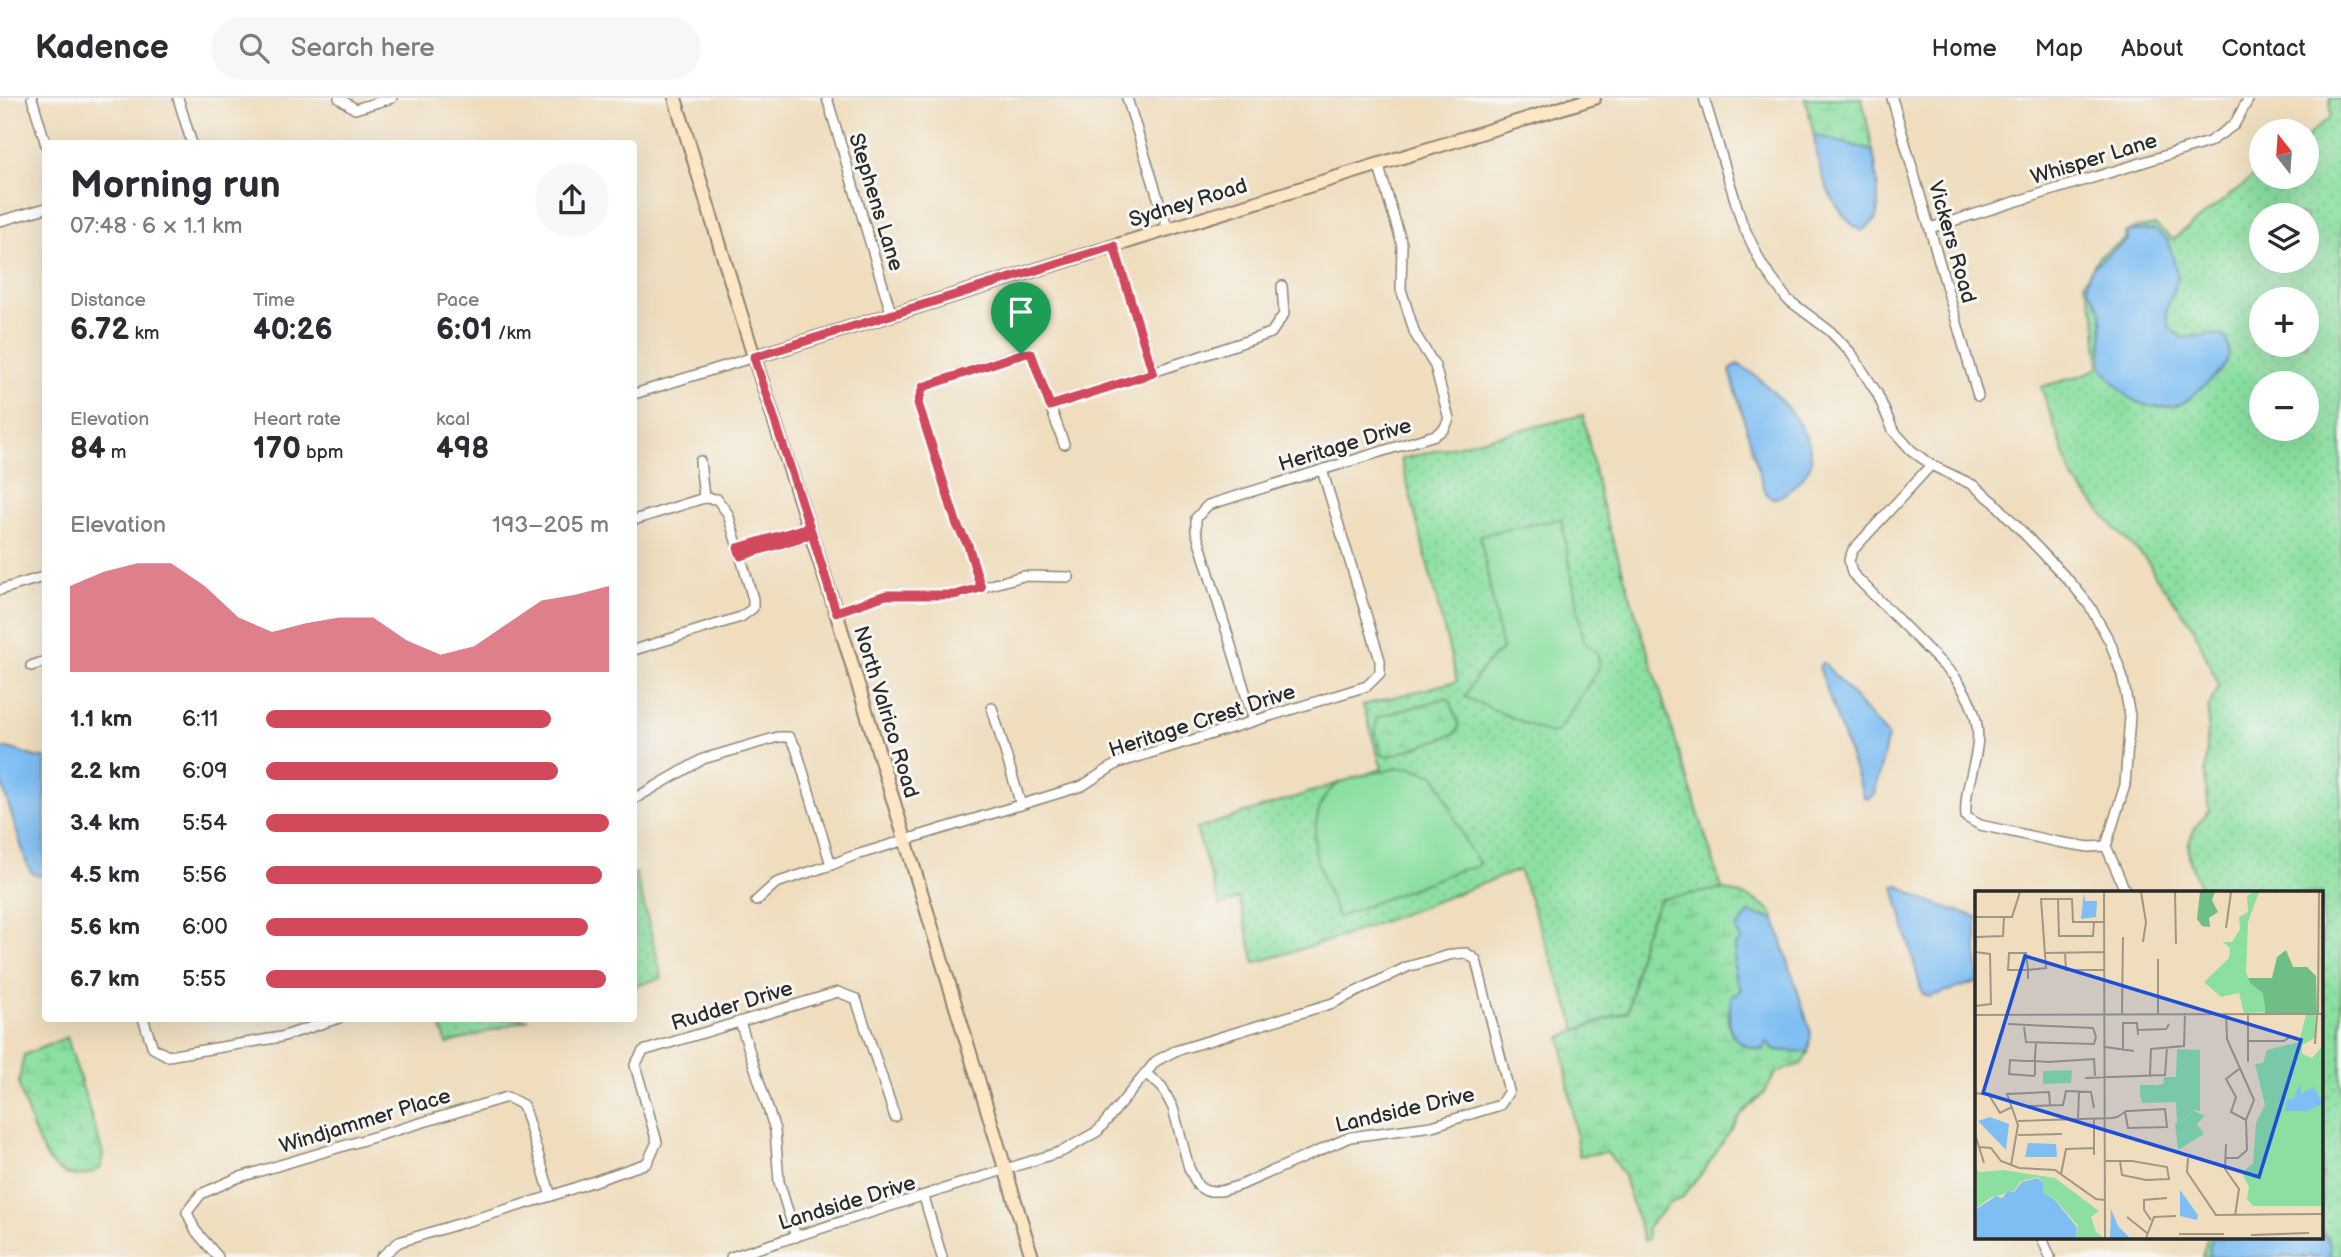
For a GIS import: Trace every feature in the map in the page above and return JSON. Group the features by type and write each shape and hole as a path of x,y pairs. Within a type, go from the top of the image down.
{"street":[{"path":"32,98 45,140"},
{"path":"178,98 191,140"},
{"path":"339,98 355,109 391,98"},
{"name":"North Valrico Road","path":"675,98 836,612 1032,1257"},
{"name":"Stephens Lane","path":"827,98 892,316"},
{"path":"1127,98 1168,230"},
{"name":"Sydney Road","path":"637,393 1594,98"},
{"path":"1704,98 1742,223 1762,265 1787,299 1830,331 1851,353 1877,393 1893,430 1911,450 1931,465 1973,485 1994,502 2072,584 2089,605 2110,642 2122,675 2130,716 2125,785 2106,846 2125,891"},
{"name":"Vickers Road","path":"1892,98 1978,396"},
{"name":"Whisper Lane","path":"1930,228 2209,142 2234,125 2249,98"},
{"name":"Heritage Drive","path":"1254,721 1196,531 1196,519 1208,505 1436,435 1444,429 1449,419 1435,366 1415,334 1401,289 1402,244 1378,164"},
{"path":"0,221 42,209"},
{"path":"1114,246 1153,373"},
{"path":"1050,406 1271,333 1284,314 1282,286"},
{"path":"981,588 968,545 957,525 918,403 923,387 1031,353 1064,444"},
{"path":"700,461 704,498"},
{"path":"1931,465 1853,550 1849,560 1852,573 1954,676 1968,695 1976,717 1978,746 1965,801 1966,817 1980,825 2058,842 2089,847 2106,846"},
{"name":"Heritage Crest Drive","path":"756,901 776,883 904,839 1082,786 1118,763 1367,687 1380,673 1380,660 1322,470"},
{"path":"637,519 704,498 718,499 728,514 753,599 753,608 741,617 637,649"},
{"path":"739,552 810,531"},
{"path":"836,612 886,595 954,595 1023,576 1069,577"},
{"path":"0,590 42,577"},
{"path":"31,666 42,662"},
{"path":"992,708 1021,805"},
{"path":"637,797 703,759 778,737 789,737 796,748 831,866"},
{"name":"Landside Drive","path":"731,1257 1063,1151 1098,1131 1145,1073 1156,1061 1175,1051 1333,1003 1407,967 1453,954 1466,953 1476,960 1508,1091 1500,1105 1432,1126 1350,1137 1241,1185 1222,1191 1206,1191 1198,1186 1189,1168 1173,1108 1162,1087 1145,1073"},
{"name":"Rudder Drive","path":"380,1257 399,1242 551,1196 647,1163 657,1142 635,1065 643,1051 838,992 856,999 895,1117"},
{"path":"144,1022 153,1048 168,1056 281,1037 327,1022"},
{"path":"740,1022 775,1130 779,1182 796,1237"},
{"name":"Windjammer Place","path":"218,1257 195,1230 187,1212 201,1194 237,1178 508,1097 523,1105 551,1196"},
{"path":"924,1197 942,1257"},
{"path":"2043,1240 2050,1257"}],"green space":[{"path":"1805,98 1862,98 1873,151 1814,135"},
{"path":"2330,98 2341,98 2341,1257 2202,1257 2206,1240 2324,1240 2324,891 2202,891 2188,850 2193,832 2209,811 2205,781 2209,706 2219,686 2193,627 2146,559 2119,533 2073,479 2041,387 2099,368 2095,314 2084,282 2099,256 2126,239 2125,233 2132,229 2155,225 2173,239 2249,180 2249,189 2319,189 2319,126 2330,117"},
{"path":"1583,415 1601,502 1722,889 1660,900 1643,937 1628,1011 1577,1030 1519,870 1344,936 1255,963 1239,898 1220,906 1196,829 1382,769 1363,705 1457,681 1401,459"},
{"path":"1561,519 1584,642 1598,653 1599,668 1558,731 1550,734 1465,697 1481,671 1502,650 1480,535"},
{"path":"1446,698 1451,702 1459,726 1455,734 1390,756 1382,755 1375,730 1378,717"},
{"path":"1410,767 1436,776 1468,847 1479,862 1476,867 1459,870 1338,917 1317,860 1315,830 1324,799 1337,785 1352,778"},
{"path":"637,877 662,978 637,985"},
{"path":"1722,889 1760,903 1772,913 1775,920 1749,913 1741,941 1735,946 1734,973 1741,989 1732,996 1728,1013 1731,1032 1739,1041 1757,1049 1763,1050 1766,1042 1788,1051 1808,1052 1802,1064 1777,1072 1764,1093 1742,1114 1682,1198 1668,1204 1647,1228 1648,1238 1644,1241 1623,1174 1607,1152 1579,1156 1561,1037 1628,1011 1643,937 1660,899"},
{"path":"439,1022 519,1022 447,1044"},
{"path":"67,1037 103,1154 101,1168 85,1175 72,1176 61,1172 52,1164 38,1141 19,1086 24,1055"}],"water":[{"path":"1814,135 1873,151 1878,209 1873,223 1861,231 1841,212 1827,188 1818,162"},
{"path":"2155,230 2168,240 2178,277 2166,311 2169,328 2183,338 2217,334 2226,338 2229,355 2223,368 2189,399 2183,403 2160,407 2132,399 2104,370 2101,357 2101,315 2087,283 2093,268 2128,240 2127,234 2132,231"},
{"path":"1737,364 1773,392 1796,420 1810,449 1811,462 1806,472 1790,490 1778,497 1773,498 1766,494 1763,486 1730,371"},
{"path":"1822,663 1888,736 1874,794 1868,799 1864,797 1819,667"},
{"path":"7,748 42,758 42,876 33,874 28,867 0,778 0,749"},
{"path":"1897,885 1929,902 1975,916 1975,983 1929,997 1922,993 1894,887"},
{"path":"1749,913 1775,920 1811,1033 1808,1052 1776,1050 1766,1042 1764,1050 1742,1044 1736,1039 1729,1025 1732,995 1741,989 1734,973 1735,946 1741,941 1736,930"},
{"path":"2324,1234 2330,1245 2330,1257 2211,1257 2209,1248 2212,1240 2324,1240"}],"route":[{"path":"1021,354 923,387 918,403 957,525 968,545 981,588 954,595 886,595 836,612 812,534 809,527 738,548 741,556 812,534 754,357 1114,246 1153,373 1050,406 1031,353 1021,354"}]}
